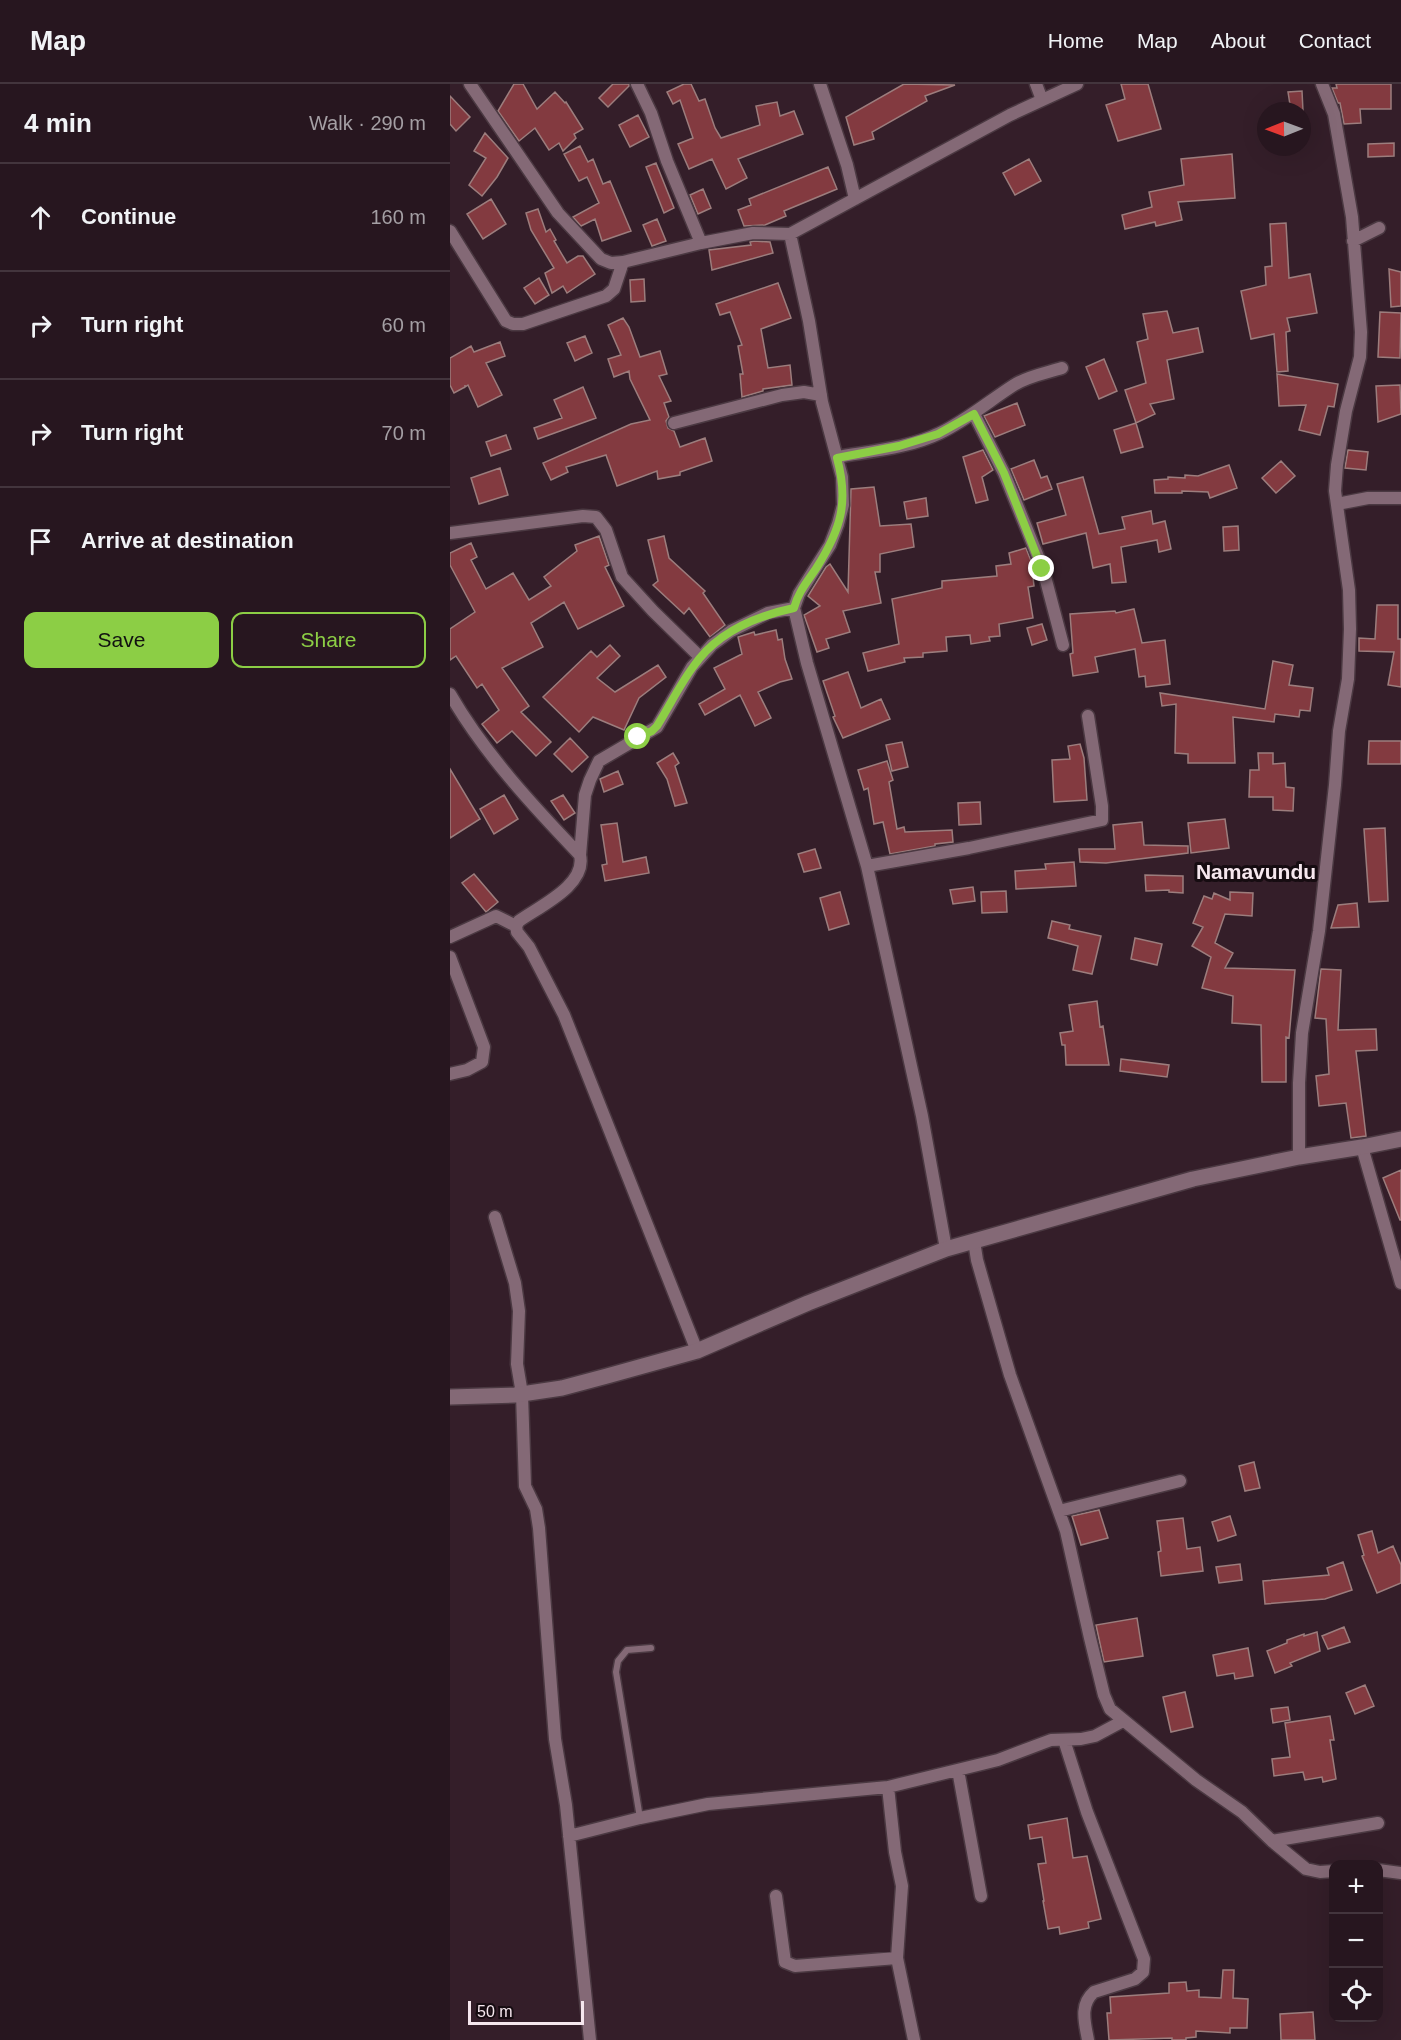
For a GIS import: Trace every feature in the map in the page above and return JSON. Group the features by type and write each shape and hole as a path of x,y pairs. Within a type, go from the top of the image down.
{"street":[{"path":"470,84 558,213 601,260 611,263 753,233 790,234 1010,115 1077,84"},
{"path":"637,84 651,113 667,161 701,243"},
{"path":"820,84 847,165 855,199"},
{"path":"1036,84 1042,100"},
{"path":"1299,1157 1302,1033 1319,932 1339,731 1348,679 1349,590 1335,491 1346,411 1360,357 1361,332 1353,217 1334,114 1322,84"},
{"path":"1353,242 1379,228"},
{"path":"450,231 506,321 513,324 523,324 606,296 614,289 623,262"},
{"path":"790,234 809,321 821,395 842,477 843,505 830,544 799,594 794,608 807,663 867,866 922,1116 946,1249"},
{"path":"837,458 899,446 938,434 974,414 1014,385 1062,368"},
{"path":"674,423 782,395 804,392 821,395"},
{"path":"974,414 1004,473 1042,569 1063,645"},
{"path":"1337,504 1368,498 1401,498"},
{"path":"450,533 583,516 596,517 606,530 622,577 700,657"},
{"path":"697,1351 564,1015 529,947 516,932 516,926 519,921 570,886 578,875 582,861 580,855 585,795 599,762 657,726 700,657 712,645 731,631 768,613 794,608"},
{"path":"450,694 478,736 514,782 580,855"},
{"path":"867,866 969,848 1102,820 1102,806 1088,716"},
{"path":"450,937 496,916 516,926"},
{"path":"450,957 484,1047 482,1062 467,1070 450,1074"},
{"path":"450,1397 522,1394 562,1388 697,1351 808,1303 946,1249 1193,1179 1401,1139"},
{"path":"1362,1148 1401,1283"},
{"path":"495,1217 515,1283 519,1311 517,1364 522,1394 525,1486 536,1509 539,1528 555,1739 566,1805 590,2040"},
{"path":"974,1241 977,1260 1010,1375 1066,1531 1104,1695 1110,1709 1196,1780 1242,1812 1306,1869 1329,1871"},
{"path":"1059,1511 1180,1481"},
{"path":"569,1836 708,1804 888,1787 998,1760 1051,1740 1095,1736 1122,1721"},
{"path":"1064,1740 1087,1812 1144,1959 1143,1972 1140,1975 1094,1992 1089,1997 1083,2015 1088,2040"},
{"path":"958,1770 981,1896"},
{"path":"888,1787 895,1852 902,1886 897,1958 914,2040"},
{"path":"1272,1841 1378,1823"},
{"path":"1383,1871 1401,1873"},
{"path":"776,1896 785,1962 788,1965 897,1958"}],"lane":[{"path":"640,1818 616,1672 618,1661 627,1650 651,1648"}],"building":[{"path":"514,84 523,84 537,109 555,92 566,102 583,129 574,134 576,138 563,151 559,143 549,150 535,128 519,141 498,111"},
{"path":"613,84 629,84 629,86 608,107 599,98"},
{"path":"684,84 691,84 699,101 705,99 721,138 760,125 756,106 777,102 780,116 794,111 803,134 738,159 747,178 726,189 712,159 689,169 678,144 693,138 680,100 673,104 667,92"},
{"path":"904,84 955,85 925,96 927,101 872,132 874,139 854,145 846,117"},
{"path":"1121,84 1148,84 1161,129 1118,141 1106,105 1125,99"},
{"path":"1336,84 1391,84 1391,109 1360,109 1361,123 1344,124 1340,103 1332,88 1337,88"},
{"path":"1302,91 1303,102 1290,102 1288,92"},
{"path":"450,96 470,117 456,131 450,124"},
{"path":"638,115 649,137 630,147 619,125"},
{"path":"485,133 508,158 482,196 469,185 486,158 474,151"},
{"path":"1394,143 1394,156 1368,157 1368,144"},
{"path":"580,146 588,162 593,159 603,184 610,181 631,231 602,241 595,219 581,226 573,217 599,203 587,177 579,181 564,154"},
{"path":"1232,154 1235,198 1178,202 1182,220 1156,226 1155,222 1125,229 1122,215 1152,207 1149,192 1184,185 1181,159"},
{"path":"1029,159 1041,181 1015,195 1003,173"},
{"path":"656,163 674,208 664,213 646,167"},
{"path":"828,167 837,189 784,211 786,216 765,225 744,226 738,210 751,205 749,199"},
{"path":"703,189 711,208 698,214 690,195"},
{"path":"491,199 506,224 483,239 467,214"},
{"path":"538,209 546,232 550,229 567,263 578,256 583,256 595,274 567,293 563,286 552,293 545,273 554,268 531,230 526,213"},
{"path":"657,219 666,241 652,246 643,225"},
{"path":"1286,223 1289,278 1310,274 1317,313 1287,318 1290,331 1286,332 1288,371 1277,372 1274,334 1251,339 1241,291 1266,285 1265,267 1272,266 1270,224"},
{"path":"750,242 770,242 773,253 712,270 709,250 751,245"},
{"path":"1389,269 1401,272 1401,306 1391,307"},
{"path":"539,278 549,295 535,304 524,288"},
{"path":"644,279 645,301 631,302 630,280"},
{"path":"778,283 791,318 761,329 768,368 790,365 792,385 763,389 763,391 742,397 740,374 743,374 738,346 742,345 730,312 720,315 716,304"},
{"path":"1167,311 1173,333 1198,328 1203,352 1167,360 1174,399 1150,404 1155,414 1136,423 1125,390 1146,383 1137,342 1148,339 1143,314"},
{"path":"1380,312 1401,313 1400,358 1378,357"},
{"path":"623,318 629,327 640,357 660,351 667,374 659,376 671,401 664,403 669,417 666,421 668,428 674,431 680,447 705,438 712,461 680,472 680,475 658,479 657,471 617,486 606,455 566,467 568,472 551,480 543,463 631,424 650,420 630,379 629,371 614,377 608,359 621,355 608,325"},
{"path":"585,336 592,353 575,361 567,343"},
{"path":"500,342 505,356 486,363 502,395 478,407 468,385 454,393 450,385 450,358 471,346 474,352"},
{"path":"1104,359 1117,391 1099,399 1086,367"},
{"path":"1277,374 1338,384 1334,407 1328,406 1320,435 1299,430 1306,405 1279,406"},
{"path":"1400,385 1401,414 1378,422 1376,386"},
{"path":"583,387 596,418 538,439 534,428 562,418 554,400"},
{"path":"1017,403 1025,425 995,437 984,416"},
{"path":"1136,423 1143,447 1121,453 1114,430"},
{"path":"506,435 511,449 491,456 486,442"},
{"path":"983,450 993,470 982,477 988,500 976,503 963,457"},
{"path":"1348,450 1368,452 1366,470 1345,468"},
{"path":"1034,460 1041,478 1047,476 1052,489 1024,500 1011,469"},
{"path":"1281,461 1295,476 1276,493 1262,478"},
{"path":"1229,465 1237,488 1210,498 1208,492 1155,493 1154,480 1168,479 1168,477 1185,478 1185,475 1198,476"},
{"path":"500,468 508,495 479,504 471,478"},
{"path":"1083,477 1099,534 1125,529 1122,517 1151,511 1153,524 1165,521 1171,549 1159,552 1157,540 1121,547 1126,582 1112,583 1110,564 1093,568 1086,533 1043,544 1037,523 1066,515 1057,484"},
{"path":"874,487 880,526 911,524 914,547 880,554 880,572 875,572 881,603 843,611 850,632 826,639 829,648 817,652 804,615 820,606 808,596 830,564 848,592 851,489"},
{"path":"926,498 928,516 907,519 904,502"},
{"path":"1238,526 1239,550 1224,551 1223,527"},
{"path":"599,536 609,565 605,567 624,606 578,629 564,602 531,623 543,647 502,668 529,706 521,712 551,742 536,756 512,731 497,743 482,724 499,710 482,684 477,688 456,656 450,660 450,629 475,612 450,565 450,553 471,543 477,557 471,560 486,589 513,573 529,600 551,586 544,577 577,551 575,545"},
{"path":"664,536 669,558 705,591 703,593 725,625 710,637 689,608 684,614 653,585 658,581 648,540"},
{"path":"1026,548 1031,561 1034,586 1028,587 1033,618 999,624 1000,636 989,637 990,641 971,644 970,635 946,637 947,651 923,653 923,657 904,658 905,662 868,671 863,653 899,644 892,599 942,588 942,581 997,576 996,566 1011,564 1009,553"},
{"path":"1377,605 1398,605 1401,687 1388,685 1394,652 1359,651 1359,638 1375,639"},
{"path":"1134,609 1142,643 1165,640 1170,684 1146,687 1145,676 1139,677 1135,649 1095,657 1098,672 1073,676 1070,654 1073,653 1070,614 1115,611 1116,613"},
{"path":"1042,624 1047,640 1032,645 1027,628"},
{"path":"776,630 778,640 782,639 785,659 792,679 758,692 771,718 755,726 740,695 705,715 699,704 725,689 714,668 742,654 738,637 754,632 755,635"},
{"path":"610,645 620,656 597,678 615,692 658,665 666,677 639,698 624,730 593,717 579,732 543,697 591,651 597,657"},
{"path":"1273,661 1293,665 1289,685 1313,688 1310,711 1300,710 1299,717 1275,714 1274,722 1233,717 1235,763 1188,763 1188,754 1175,753 1176,704 1162,706 1160,693 1265,709"},
{"path":"848,672 861,708 881,699 890,719 843,738 833,717 835,716 823,681"},
{"path":"570,738 588,757 572,772 554,754"},
{"path":"1369,741 1401,741 1401,764 1368,764"},
{"path":"902,742 908,767 892,771 886,745"},
{"path":"1080,744 1084,758 1087,800 1054,802 1052,760 1070,759 1068,746"},
{"path":"673,753 679,763 675,766 687,803 675,806 667,779 657,763"},
{"path":"1258,753 1273,753 1273,764 1285,763 1286,787 1294,788 1293,811 1273,810 1273,797 1249,797 1250,770 1259,770"},
{"path":"887,761 893,780 889,782 897,829 904,827 905,832 952,830 953,842 890,854 883,822 874,824 868,788 864,790 858,770"},
{"path":"450,769 480,819 450,838"},
{"path":"618,771 623,784 604,792 600,779"},
{"path":"504,795 518,819 494,834 480,809"},
{"path":"563,795 575,813 564,820 551,801"},
{"path":"980,802 981,824 959,825 958,803"},
{"path":"1225,819 1229,848 1191,853 1188,823"},
{"path":"1142,822 1144,845 1188,846 1188,853 1106,863 1080,862 1079,849 1115,849 1113,825"},
{"path":"617,823 623,862 646,857 649,873 605,881 602,865 607,864 601,825"},
{"path":"1385,828 1388,901 1369,902 1364,829"},
{"path":"815,849 821,868 804,872 798,854"},
{"path":"1074,862 1076,886 1016,889 1015,871 1046,869 1045,864"},
{"path":"474,874 498,902 486,912 462,883"},
{"path":"1145,875 1183,876 1183,893 1169,892 1169,890 1146,891"},
{"path":"973,887 975,901 953,904 950,890"},
{"path":"1006,891 1007,912 982,913 981,892"},
{"path":"840,892 849,924 829,930 820,898"},
{"path":"1230,892 1253,893 1252,916 1225,914 1215,943 1233,953 1225,968 1295,970 1289,1038 1286,1037 1286,1082 1262,1082 1261,1025 1232,1023 1233,996 1202,988 1211,957 1192,946 1203,927 1193,923 1204,896 1212,899 1214,893 1230,900"},
{"path":"1357,903 1359,927 1331,928 1338,905"},
{"path":"1052,921 1070,925 1069,929 1101,936 1092,974 1073,970 1078,946 1048,938"},
{"path":"1135,938 1162,944 1157,965 1131,959"},
{"path":"1321,969 1341,970 1338,1030 1376,1029 1377,1050 1356,1051 1366,1136 1351,1138 1346,1103 1319,1106 1316,1076 1329,1074 1326,1019 1315,1018"},
{"path":"1097,1001 1100,1027 1103,1026 1109,1065 1066,1065 1065,1045 1062,1045 1060,1033 1073,1031 1069,1005"},
{"path":"1121,1059 1169,1065 1167,1077 1120,1071"},
{"path":"1401,1170 1401,1220 1400,1220 1383,1178"},
{"path":"1254,1462 1260,1488 1245,1491 1239,1466"},
{"path":"1099,1510 1108,1538 1081,1545 1072,1516"},
{"path":"1230,1516 1236,1535 1218,1541 1212,1522"},
{"path":"1183,1518 1187,1549 1200,1547 1203,1571 1161,1576 1158,1552 1161,1551 1157,1521"},
{"path":"1372,1531 1378,1553 1393,1546 1401,1565 1401,1583 1377,1593 1362,1556 1364,1555 1358,1535"},
{"path":"1343,1562 1352,1590 1325,1599 1265,1604 1263,1581 1329,1575 1327,1568"},
{"path":"1240,1564 1242,1580 1219,1583 1216,1567"},
{"path":"1137,1618 1143,1656 1104,1662 1096,1625"},
{"path":"1344,1627 1350,1642 1328,1649 1322,1636"},
{"path":"1317,1632 1320,1651 1290,1663 1292,1666 1275,1673 1267,1651 1287,1643 1287,1640"},
{"path":"1248,1648 1253,1676 1235,1679 1234,1673 1217,1676 1213,1655"},
{"path":"1365,1685 1374,1706 1355,1714 1346,1693"},
{"path":"1185,1692 1193,1727 1171,1732 1163,1697"},
{"path":"1288,1707 1290,1720 1273,1723 1271,1709"},
{"path":"1330,1716 1334,1740 1330,1740 1336,1779 1323,1782 1322,1777 1305,1780 1303,1772 1274,1776 1272,1759 1290,1757 1285,1723"},
{"path":"1067,1818 1073,1858 1087,1856 1101,1919 1088,1922 1089,1928 1060,1934 1059,1927 1048,1929 1038,1864 1046,1863 1042,1837 1030,1839 1028,1825"},
{"path":"1223,1970 1234,1970 1233,1998 1248,1999 1247,2028 1230,2028 1230,2033 1196,2031 1196,2037 1186,2038 1186,2040 1172,2040 1172,2038 1109,2040 1107,2013 1111,2013 1110,1997 1169,1993 1169,1983 1186,1982 1187,1991 1199,1990 1199,1997 1221,1998"},
{"path":"1313,2012 1315,2040 1281,2040 1280,2014"}],"district":[{"name":"Namavundu","path":"1256,872"}],"route":[{"path":"638,737 652,731 657,726 692,667 712,645 731,631 768,613 794,608 799,594 830,544 838,524 843,505 842,477 837,458 899,446 938,434 974,414 1004,473 1042,569"}]}
